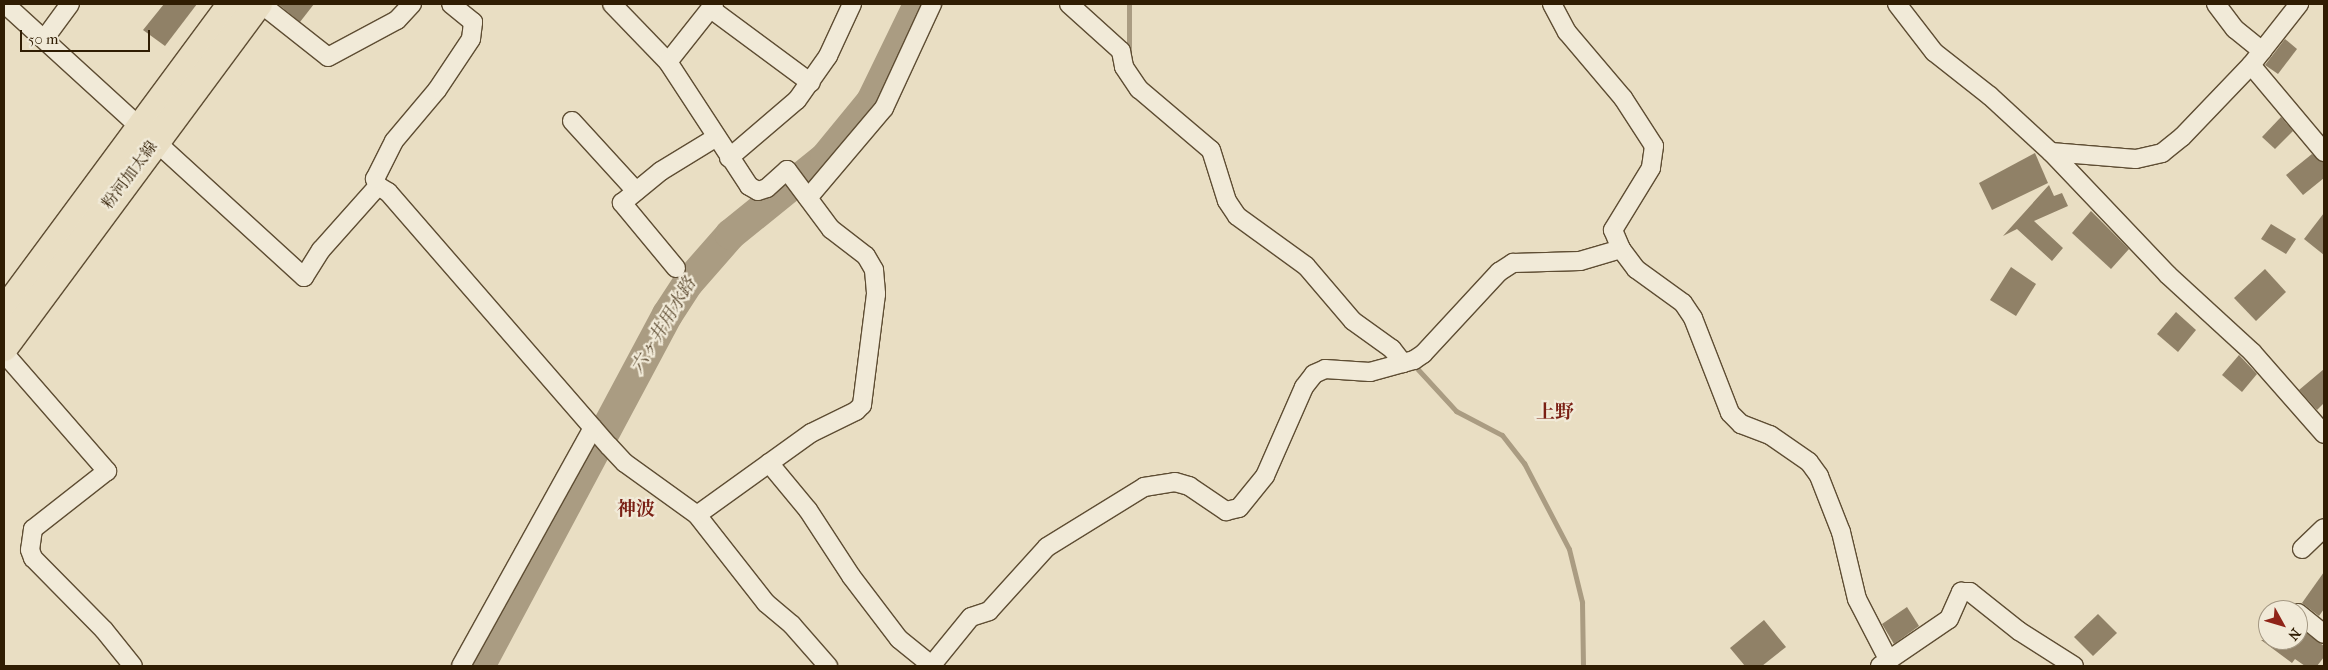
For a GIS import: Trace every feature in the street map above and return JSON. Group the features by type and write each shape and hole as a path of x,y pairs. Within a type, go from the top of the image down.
{"main road":[{"name":"粉河加太線","path":"4,347 147,136 232,4"},
{"name":"粉河加太線","path":"4,312 147,136 259,4"}],"street":[{"path":"6,4 45,38 147,136 304,277 321,250 378,186"},
{"path":"45,38 70,4"},
{"path":"259,4 328,56 398,20 412,4"},
{"path":"452,4 473,22 471,39 437,90 394,141 376,179 378,186 388,192 609,446 625,463 697,515 766,603 792,625 828,666"},
{"path":"612,4 668,62 715,138 750,186 758,191 767,188 787,170 831,229 866,256 874,270 876,294 862,405 856,411 811,433 697,515"},
{"path":"729,158 782,116 811,82 828,56 852,4"},
{"path":"801,188 884,108 932,4"},
{"path":"1069,4 1121,51 1124,67 1139,89 1210,150 1227,201 1237,216 1306,266 1353,321 1407,362"},
{"path":"1552,4 1567,32 1623,98 1654,146 1651,168 1613,230 1621,249 1636,269 1683,303 1693,318 1730,413 1741,424 1770,435 1810,462 1819,476 1841,532 1857,599 1884,663 1949,619 1961,592 1970,592 2019,631 2074,666"},
{"path":"1896,4 1934,52 1990,96 2051,152 2168,275 2252,352 2324,434"},
{"path":"2216,4 2324,152"},
{"path":"2051,152 2136,159 2162,153 2182,137 2257,58 2299,4"},
{"path":"668,62 713,6 811,82"},
{"path":"572,121 636,192"},
{"path":"676,268 622,203 661,171 715,138"},
{"path":"768,463 808,510 852,576 900,639 931,666 971,617 989,611 1047,547 1063,534 1144,487 1175,482 1189,486 1226,511 1239,508 1265,476 1304,387 1314,374 1325,369 1370,372 1407,362 1422,354 1499,272 1513,263 1580,261 1621,249"},
{"path":"4,352 107,471 33,529 30,550 33,558 104,630 133,666"},
{"path":"462,666 595,430"},
{"path":"2302,549 2324,528"},
{"path":"2308,621 2324,634"}],"building":[{"path":"164,4 197,4 165,46 143,30"},
{"path":"278,4 314,4 300,22"},
{"path":"2285,39 2297,49 2278,74 2265,65"},
{"path":"2281,117 2293,131 2275,149 2262,137"},
{"path":"2035,153 2048,183 1992,210 1979,183"},
{"path":"2312,154 2324,162 2324,178 2303,195 2286,175"},
{"path":"2049,185 2054,196 2062,193 2068,206 2034,221 2063,248 2052,261 2017,229 2003,236"},
{"path":"2091,211 2129,249 2111,269 2072,233"},
{"path":"2324,213 2324,255 2304,239"},
{"path":"2271,224 2296,239 2286,254 2261,239"},
{"path":"2011,267 2036,284 2016,316 1990,300"},
{"path":"2265,269 2286,292 2256,321 2234,298"},
{"path":"2176,312 2196,330 2178,352 2157,334"},
{"path":"2239,355 2257,374 2242,392 2222,375"},
{"path":"2324,369 2324,403 2317,410 2299,390"},
{"path":"2324,572 2324,609 2319,616 2308,608 2308,600 2304,600"},
{"path":"1907,607 1919,626 1894,644 1882,624"},
{"path":"2098,614 2117,633 2093,656 2074,637"},
{"path":"1764,620 1786,647 1762,666 1745,666 1730,648"},
{"path":"2308,634 2324,646 2324,657 2317,666 2305,666 2295,659 2292,663 2274,650 2308,650"}],"waterway":[{"name":"六ヶ井用水路","path":"479,666 667,314 688,282 730,234 825,157 871,101 918,4"},
{"path":"1129,4 1129,53"},
{"path":"1413,364 1456,411 1502,435 1524,463 1569,549 1582,602 1583,666"}],"district":[{"name":"上野","path":"1555,413"},
{"name":"神波","path":"636,510"}]}
